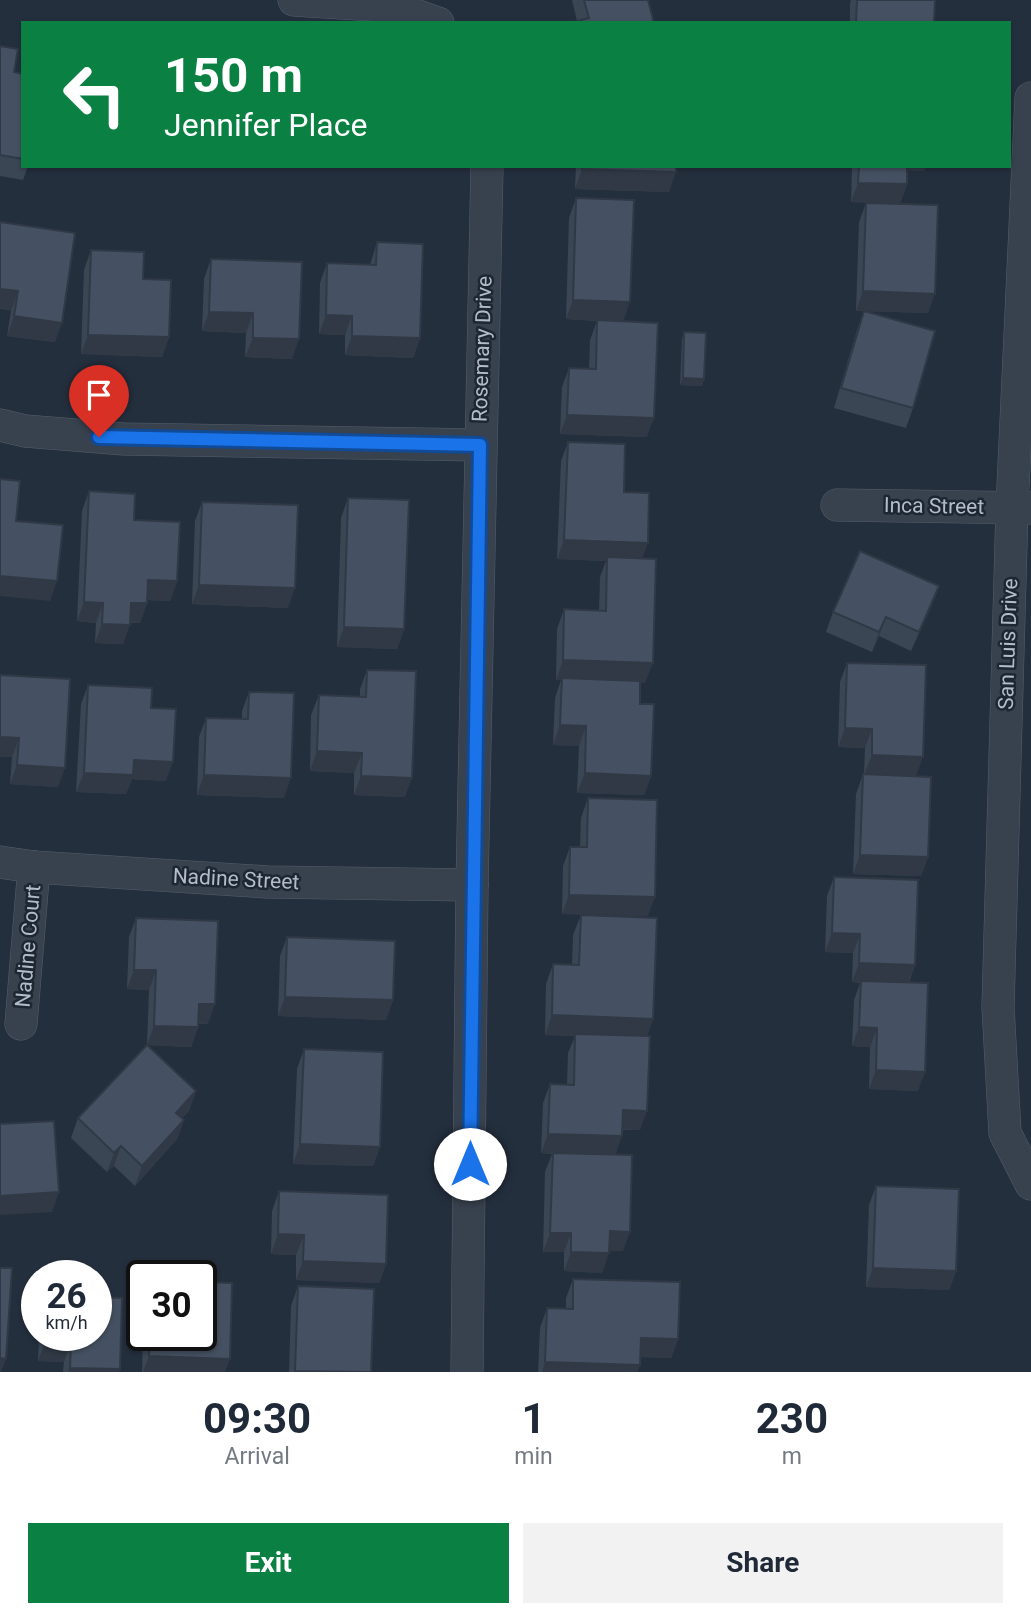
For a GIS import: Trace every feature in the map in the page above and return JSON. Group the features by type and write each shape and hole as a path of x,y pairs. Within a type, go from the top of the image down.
{"street":[{"path":"294,0 389,6 432,21"},
{"name":"San Luis Drive","path":"1031,98 1021,508 998,1007 1005,1133 1031,1184"},
{"name":"Rosemary Drive","path":"467,1372 472,885 487,168"},
{"path":"0,425 25,431 124,439 480,445"},
{"name":"Inca Street","path":"838,505 1021,508"},
{"name":"Nadine Street","path":"0,862 34,867 268,882 472,885"},
{"name":"Nadine Court","path":"21,1024 34,867"}],"building":[{"path":"584,0 648,0 653,21 577,21 589,18"},
{"path":"857,0 935,0 934,21 856,21"},
{"path":"0,46 18,49 14,72 21,74 21,159 0,155"},
{"path":"676,168 676,172 582,169"},
{"path":"859,168 907,168 907,184 858,183"},
{"path":"576,198 634,200 630,302 573,300"},
{"path":"866,203 938,205 935,294 863,291"},
{"path":"0,222 75,233 62,323 14,316 18,291 0,289"},
{"path":"377,242 423,244 420,338 352,336 352,316 326,315 327,263 376,265"},
{"path":"91,250 144,252 143,279 171,280 169,337 88,335"},
{"path":"211,259 302,262 299,339 253,338 253,313 209,312"},
{"path":"864,311 935,331 913,408 841,388"},
{"path":"597,320 658,323 654,418 567,415 569,368 596,369"},
{"path":"684,332 706,333 704,379 683,378"},
{"path":"568,442 625,444 624,492 649,493 648,543 564,540"},
{"path":"0,479 20,481 16,521 63,525 57,581 0,576"},
{"path":"89,491 135,494 134,520 180,522 177,581 148,580 147,603 131,603 130,625 102,624 103,603 84,602"},
{"path":"348,498 409,500 404,629 344,627"},
{"path":"202,502 298,505 295,588 199,585"},
{"path":"860,551 939,586 919,632 886,617 879,632 833,612"},
{"path":"607,557 656,559 653,663 563,660 564,609 606,611"},
{"path":"847,663 926,665 923,757 872,755 872,729 845,728"},
{"path":"367,670 416,671 412,778 361,776 362,753 317,751 319,695 366,697"},
{"path":"0,675 70,679 65,768 17,765 19,738 0,737"},
{"path":"562,678 640,681 640,704 654,704 651,776 585,773 586,726 560,725"},
{"path":"88,685 152,688 151,708 176,709 173,762 134,760 133,775 84,773"},
{"path":"249,692 294,693 291,778 204,775 206,718 248,719"},
{"path":"863,774 931,777 928,857 860,855"},
{"path":"588,798 657,800 655,897 569,895 570,847 587,847"},
{"path":"834,877 918,880 915,965 859,963 860,934 832,933"},
{"path":"581,915 657,918 653,1019 552,1015 553,964 579,965"},
{"path":"136,918 218,921 215,1004 199,1004 198,1027 154,1026 156,970 134,970"},
{"path":"287,937 395,941 393,1000 285,997"},
{"path":"861,981 928,983 925,1072 876,1070 877,1028 859,1027"},
{"path":"575,1034 650,1036 647,1111 623,1110 622,1136 548,1134 550,1084 574,1085"},
{"path":"147,1045 196,1091 176,1113 184,1120 142,1166 121,1146 114,1153 78,1118"},
{"path":"304,1049 383,1052 380,1147 300,1144"},
{"path":"54,1121 59,1192 0,1196 0,1124"},
{"path":"553,1153 632,1155 630,1232 610,1231 609,1253 571,1252 571,1233 550,1233"},
{"path":"876,1186 959,1189 956,1271 873,1268"},
{"path":"279,1191 388,1195 386,1264 303,1261 304,1235 278,1234"},
{"path":"0,1268 12,1268 6,1359 0,1358"},
{"path":"573,1279 680,1282 678,1339 641,1338 640,1365 545,1362 547,1308 573,1309"},
{"path":"217,1283 232,1283 230,1359 149,1356 149,1351 217,1351"},
{"path":"298,1286 374,1289 371,1372 295,1371"},
{"path":"112,1298 122,1298 120,1369 70,1368 71,1351 112,1351"}],"route":[{"path":"99,437 480,445 472,858 470,1164"}]}
